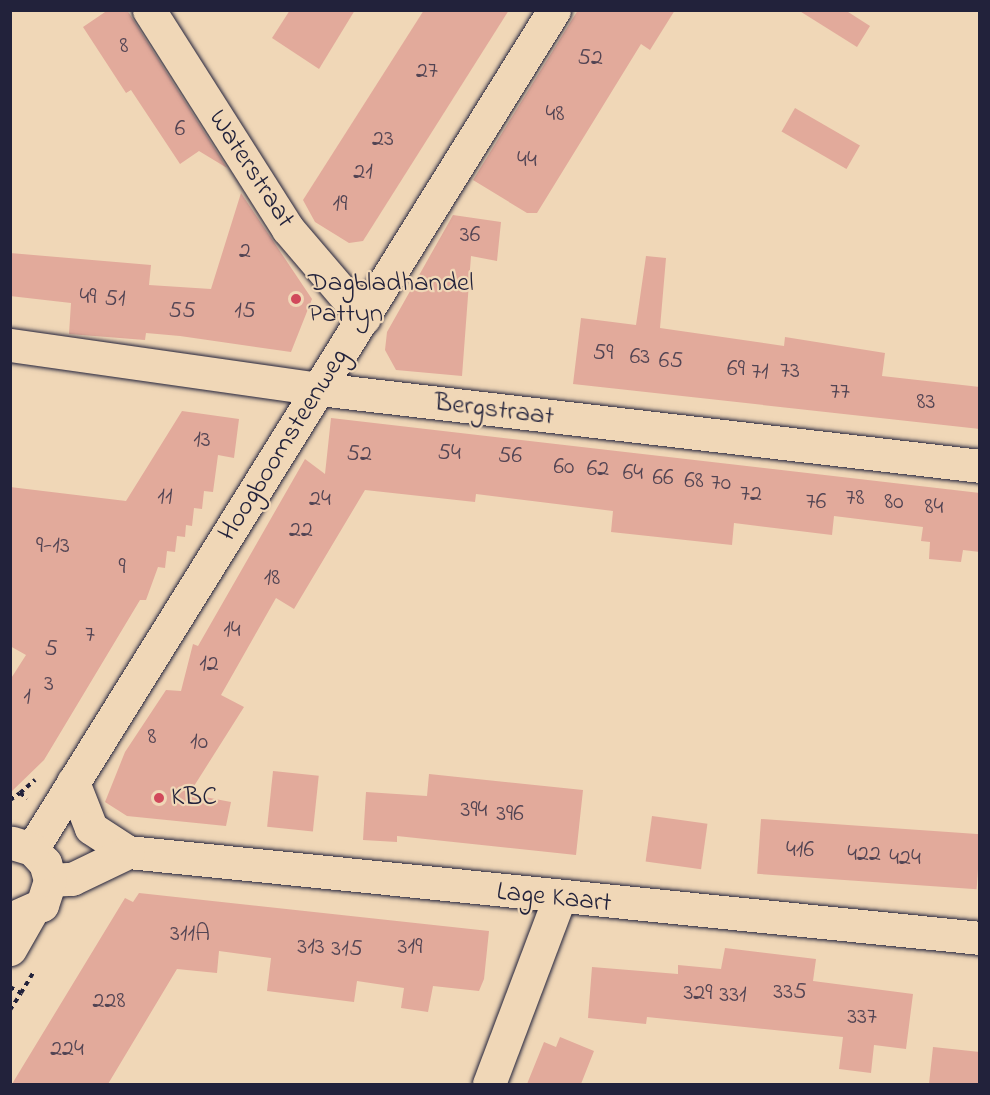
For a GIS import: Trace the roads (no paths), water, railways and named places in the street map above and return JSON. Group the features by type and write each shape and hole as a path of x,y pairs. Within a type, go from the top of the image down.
{"street":[{"name":"Waterstraat","path":"149,10 288,229 364,318"},
{"name":"Hoogboomsteenweg","path":"21,846 73,782 554,10"},
{"name":"Bergstraat","path":"10,345 319,390 980,466"},
{"name":"Lage Kaart","path":"73,782 91,828 128,852 560,899 980,938"},
{"path":"10,949 20,916 42,904 50,880 45,863 21,846"},
{"path":"50,880 72,879 128,852"},
{"path":"489,1084 560,899"}],"place":[{"name":"Dagbladhandel Pattyn","path":"296,299"},
{"name":"KBC","path":"159,798"}]}
